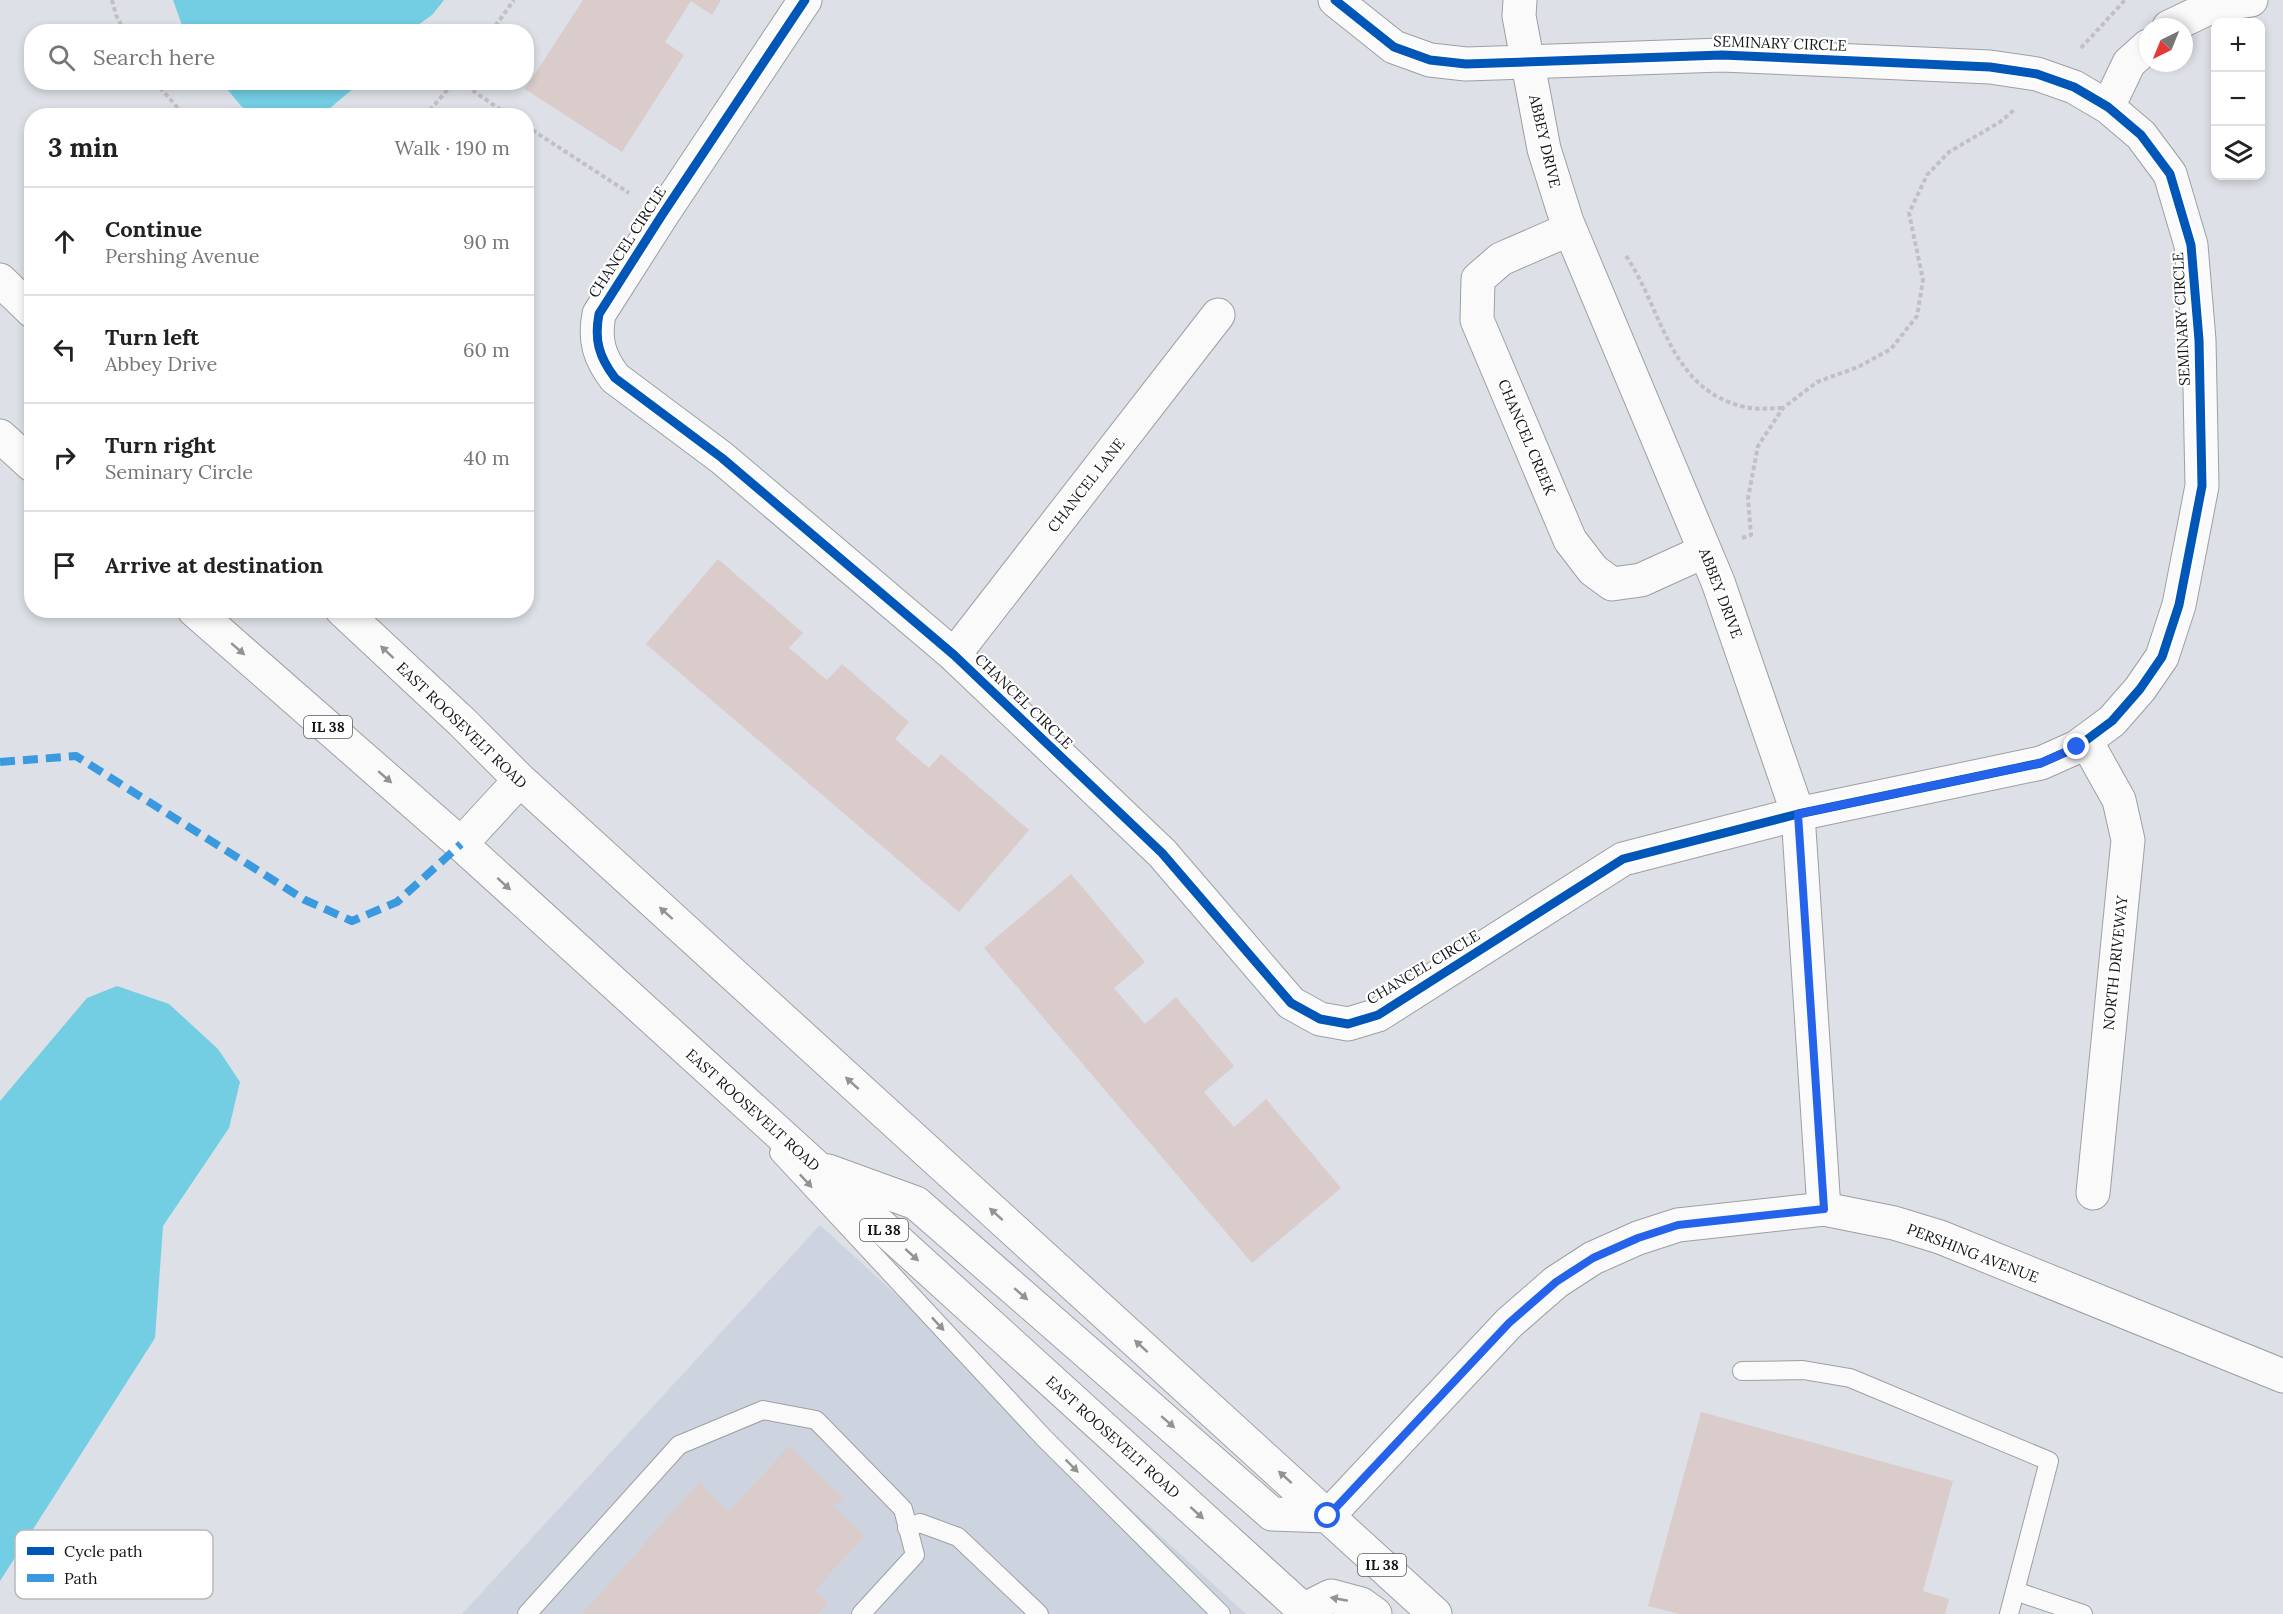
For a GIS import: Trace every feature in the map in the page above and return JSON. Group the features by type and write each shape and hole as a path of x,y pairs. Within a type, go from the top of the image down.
{"street":[{"name":"CHANCEL CIRCLE","path":"805,0 662,214 599,314 596,331 598,348 604,364 615,378 722,458 954,655 1162,853 1291,1003 1320,1019 1348,1024 1378,1015 1623,860 1798,814"},
{"path":"1335,0 1394,47 1430,60 1466,64 1527,60"},
{"name":"ABBEY DRIVE","path":"1520,0 1519,16 1544,149 1570,229 1718,582 1798,814 1824,1209"},
{"path":"2188,18 2213,6 2251,0"},
{"path":"2108,107 2129,63 2139,54"},
{"name":"SEMINARY CIRCLE","path":"1527,60 1722,55 1990,67 2037,74 2074,87 2108,107 2141,135 2170,174 2192,245 2199,340 2202,486 2179,605 2162,657 2140,689 2119,713 2086,741 2041,763 1798,814"},
{"name":"CHANCEL CREEK","path":"1570,229 1501,259 1478,279 1478,320 1565,529 1570,540 1593,570 1612,584 1641,580 1705,551"},
{"path":"0,280 24,303"},
{"name":"CHANCEL LANE","path":"954,655 1218,315"},
{"path":"0,436 24,458"},
{"name":"EAST ROOSEVELT ROAD","path":"203,618 461,844 1304,1613"},
{"name":"EAST ROOSEVELT ROAD","path":"351,618 462,722 519,780 1435,1614"},
{"name":"NORTH DRIVEWAY","path":"2086,741 2119,800 2127,840 2093,1193"},
{"path":"461,844 519,780"},
{"path":"814,1166 916,1203 1272,1514 1328,1516"},
{"name":"PERSHING AVENUE","path":"1328,1516 1509,1323 1556,1282 1593,1258 1638,1238 1678,1225 1824,1209 1894,1223 1940,1237 2283,1376"},
{"path":"1304,1613 1331,1596 1361,1604 1375,1614"}],"lane":[{"path":"666,1031 1036,1429 1221,1614"},
{"path":"1742,1371 1803,1370 1850,1378 2049,1461 2009,1614"},
{"path":"527,1614 679,1445 763,1410 816,1420 903,1509 915,1555 861,1614"},
{"path":"907,1528 920,1523 958,1537 1039,1614"},
{"path":"2015,1591 2083,1614"}],"path":[{"path":"112,0 121,24"},
{"path":"497,24 514,0"},
{"path":"1705,551 1751,535 1748,498 1758,446 1783,408 1817,382 1858,367 1891,349 1917,316 1923,280 1909,213 1927,175 1949,152 2000,122 2052,79 2125,0"},
{"path":"162,90 178,108"},
{"path":"431,108 447,90"},
{"path":"472,90 498,108"},
{"path":"534,131 662,214"},
{"path":"1622,249 1639,274 1662,330 1685,370 1712,395 1746,408 1783,408"}],"shaded area":[{"path":"820,1225 1246,1614 462,1614"}],"water":[{"path":"173,0 444,0 432,15 419,24 182,24"},
{"path":"228,90 352,90 330,108 242,107"},
{"path":"117,986 169,1004 218,1049 240,1082 229,1128 163,1226 155,1338 33,1530 15,1530 15,1557 0,1581 0,1101 87,998"}],"building":[{"path":"583,0 721,0 712,15 691,1 665,42 684,55 622,152 527,90 534,90 534,75"},
{"path":"718,559 803,633 789,648 827,680 842,664 909,722 895,739 929,768 941,754 1029,830 959,912 646,644"},
{"path":"1071,874 1145,962 1114,988 1145,1024 1176,997 1234,1066 1204,1092 1234,1127 1266,1099 1341,1188 1252,1263 984,948"},
{"path":"1701,1412 1953,1481 1923,1591 1949,1599 1945,1614 1679,1614 1648,1606"},
{"path":"789,1446 844,1499 833,1506 865,1536 815,1590 828,1603 818,1614 582,1614 699,1482 728,1512"}],"marked path":[{"path":"0,762 76,756 305,900 352,921 397,902 461,844"}],"cycle path":[{"path":"805,0 599,314 597,332 599,348 605,363 615,378 722,458 954,655 1162,853 1291,1003 1320,1019 1348,1024 1378,1015 1623,859 1798,814 2041,763 2077,747 2112,721 2140,689 2162,657 2179,605 2202,486 2199,340 2191,245 2170,174 2141,135 2108,107 2074,87 2037,74 1990,67 1722,55 1466,64 1430,60 1394,47 1335,0"}],"route":[{"path":"1328,1516 1509,1323 1556,1282 1593,1258 1638,1238 1678,1225 1824,1209 1798,814 2041,763 2077,747"}]}
